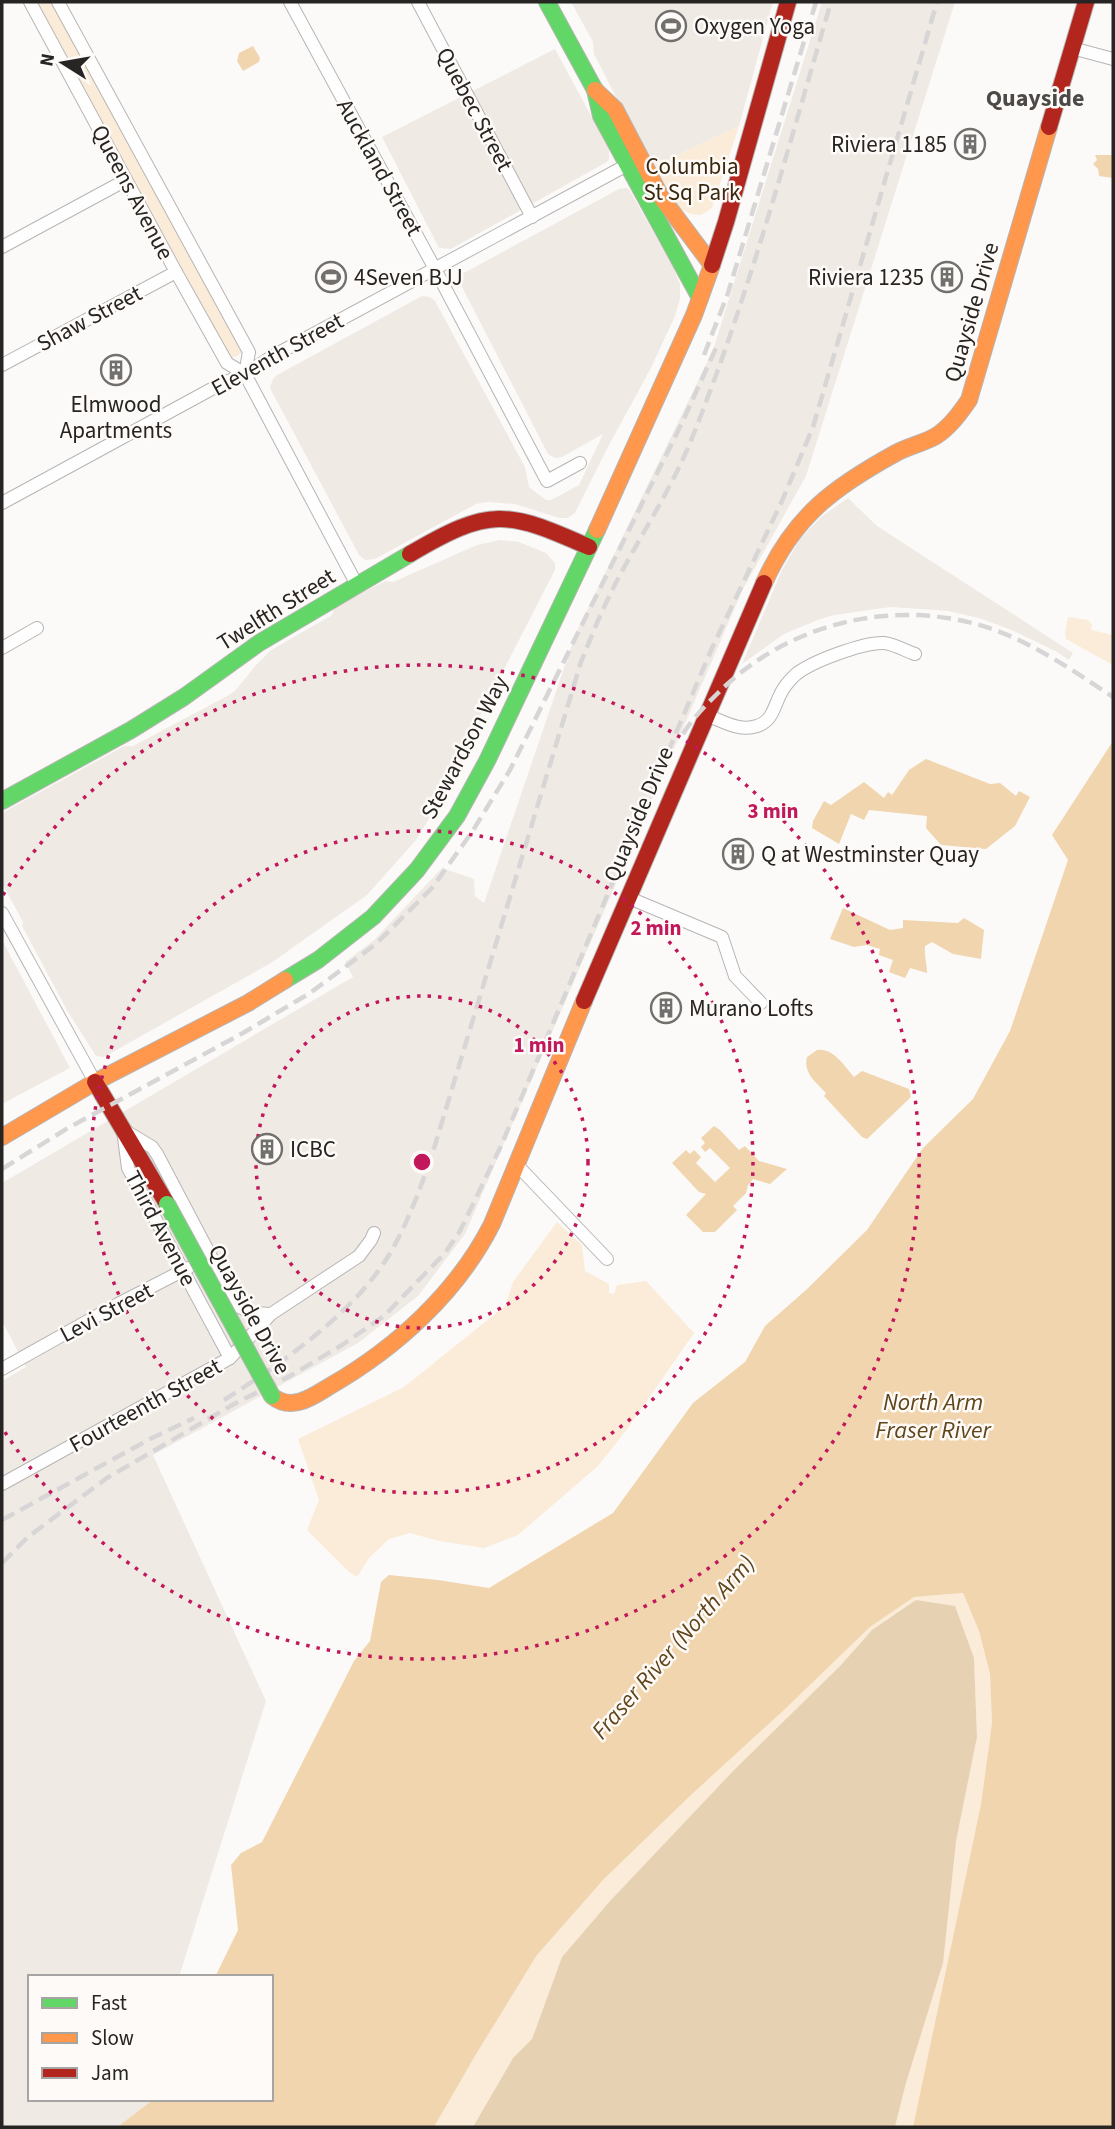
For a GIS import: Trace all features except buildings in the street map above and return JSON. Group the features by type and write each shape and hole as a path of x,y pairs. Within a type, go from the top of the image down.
{"street":[{"name":"Queens Avenue","path":"30,2 227,363 246,374 357,585"},
{"name":"Queens Avenue","path":"58,2 249,352 246,374"},
{"name":"Auckland Street","path":"290,2 547,481 580,463"},
{"name":"Quebec Street","path":"418,2 531,217"},
{"path":"547,2 595,90 601,116 700,298"},
{"name":"Stewardson Way","path":"2,1137 95,1082 248,1003 318,960 373,917 417,870 457,816 487,761 589,547 694,315 726,222 788,2"},
{"name":"Quayside Drive","path":"95,1082 142,1159 272,1396 280,1403 299,1403 349,1376 396,1343 431,1309 474,1256 500,1205 627,897 774,560 793,531 818,504 847,481 900,451 936,436 954,421 969,400 1086,2"},
{"path":"1072,48 1113,60"},
{"path":"595,90 615,109 661,197 712,265"},
{"name":"Eleventh Street","path":"2,503 219,385 246,374 273,356 627,165"},
{"path":"2,247 126,180"},
{"name":"Shaw Street","path":"2,365 176,272"},
{"name":"Twelfth Street","path":"2,801 68,767 173,704 258,644 357,585 456,531 492,518 526,522 589,547"},
{"path":"2,648 37,628"},
{"path":"706,715 734,726 758,726 768,721 781,692 794,676 811,664 855,648 885,643 915,654"},
{"path":"627,897 722,937 736,976 761,1003"},
{"path":"2,913 95,1082"},
{"name":"Third Avenue","path":"123,1130 152,1147 237,1306 253,1312 271,1314"},
{"name":"Third Avenue","path":"123,1130 126,1164 230,1358"},
{"path":"516,1164 607,1259"},
{"name":"Fourteenth Street","path":"2,1484 230,1358 271,1314 359,1256 374,1233"},
{"name":"Levi Street","path":"2,1369 210,1256"}],"shaded area":[{"path":"571,2 773,2 739,126 652,167 594,54 593,42"},
{"path":"822,2 955,2 806,476 743,589 465,1234 418,1296 358,1343 153,1455 266,1701 180,1975 28,1975 28,2101 151,2101 120,2127 2,2127 2,1381 26,1367 2,1321 2,1183 353,977 345,962 374,940 442,868 474,879 475,896 484,903 576,633 713,350"},
{"path":"555,49 609,149 609,159 451,249 439,248 382,137"},
{"path":"626,188 674,269 680,284 680,299 651,368 575,513 568,518 559,518 515,504 476,504 375,559 365,560 359,555 272,392 270,387 273,379 422,296 430,297 435,301 525,467 529,487 546,500 551,500 579,485 603,434 562,457 555,458 548,454 459,279 462,274 619,189"},
{"path":"848,498 877,526 1073,653 1069,660 1014,631 979,618 948,611 891,607 834,615 818,620 784,634 742,664 782,570 800,539 821,517"},
{"path":"500,540 519,542 546,553 555,563 555,570 480,716 457,774 416,840 367,895 271,963 104,1057 96,1056 68,1012 2,883 2,813 124,746 133,746 229,695 271,650 332,615 334,608 339,605 385,581 393,582 477,545"},
{"path":"2,940 70,1068 2,1104"},
{"path":"916,1600 955,1606 974,1658 977,1737 956,1841 943,1963 895,2127 473,2127 513,2058 532,2039 562,1957 610,1901 734,1770 840,1666 872,1630"}],"green space":[{"path":"38,2 52,2 242,353 231,359"},
{"name":"Columbia St Sq Park","path":"739,126 712,208 701,215 681,209 652,167"},
{"path":"1068,617 1088,620 1092,625 1091,630 1113,635 1113,665 1066,639"},
{"path":"557,1222 582,1245 585,1271 609,1284 609,1293 614,1294 617,1285 646,1281 694,1333 598,1466 518,1535 484,1548 410,1533 389,1539 369,1558 357,1577 307,1530 319,1500 298,1439 404,1387 505,1306 513,1282"},
{"path":"963,1593 979,1631 990,1674 992,1723 981,1804 913,2127 895,2127 977,1737 974,1658 872,1630 840,1666 734,1770 610,1901 562,1957 532,2039 513,2058 473,2127 434,2127 537,1955 604,1879 870,1627 914,1597"}],"water":[{"path":"253,46 260,58 259,62 243,71 237,61 239,53"},
{"path":"1095,155 1113,155 1113,178 1099,176 1098,169 1093,164 1097,160"},
{"name":"North Arm Fraser River","path":"1113,741 1113,2127 913,2127 981,1804 992,1723 990,1674 979,1631 963,1593 914,1597 870,1627 604,1879 537,1955 434,2127 120,2127 151,2101 273,2101 273,1975 216,1975 238,1930 231,1865 241,1853 262,1842 354,1661 370,1641 381,1582 389,1575 489,1588 613,1513 693,1403 745,1362 765,1326 867,1230 923,1148 973,1099 1010,1031 1068,860 1052,835"},
{"path":"926,759 990,784 1000,783 1016,796 1019,791 1030,797 1015,826 986,849 941,845 926,828 927,816 869,810 864,820 851,814 839,844 812,828 824,801 831,805 864,782 884,798 888,792 892,795 909,770"},
{"path":"843,908 890,930 903,928 903,920 958,923 964,918 984,930 981,959 953,954 932,942 925,946 927,973 910,968 905,978 889,972 893,960 879,955 880,949 867,945 854,947 830,939"},
{"path":"817,1050 834,1055 854,1077 862,1071 909,1089 911,1097 867,1139 862,1137 824,1096 826,1093 809,1073 807,1057"},
{"path":"714,1126 739,1150 745,1146 759,1161 787,1169 770,1184 753,1179 746,1193 733,1206 737,1210 715,1232 703,1232 686,1215 706,1194 699,1192 672,1163 686,1150 690,1154 694,1150 701,1157 696,1163 715,1182 730,1168 710,1148 705,1152 701,1147 705,1143 701,1138"}],"railway":[{"path":"704,355 728,293 816,2"},
{"path":"224,1400 315,1336 336,1317 374,1277 408,1218 432,1155 581,662 616,582 683,459 713,384 767,222 831,2"},
{"path":"2,1563 28,1537 107,1478 234,1404 290,1376 384,1316 445,1253 460,1231 501,1146 712,648 782,501 813,427 937,2"},
{"path":"2,1169 68,1128 243,1033 310,993 376,944 432,888 472,832 510,770 682,423 716,348"},
{"path":"683,734 717,694 743,671 772,651 803,636 836,625 903,615 972,623 1010,636 1046,654 1113,697"},
{"path":"2,1520 194,1418"}],"traffic: fast":[{"path":"547,2 595,90 601,116 700,298"},
{"path":"285,980 318,960 373,917 417,870 457,816 487,761 597,530"},
{"path":"2,801 131,730 184,697 259,643 410,554"},
{"path":"167,1204 272,1396"}],"traffic: slow":[{"path":"595,90 615,109 661,197 712,265 694,315 597,530"},
{"path":"764,583 789,539 818,506 853,478 901,451 936,436 950,424 969,400 1049,127"},
{"path":"2,1137 95,1082 248,1003 285,980"},
{"path":"272,1396 279,1401 294,1403 316,1394 378,1354 423,1317 443,1296 478,1249 492,1224 584,1001"}],"traffic: jam":[{"path":"712,265 788,2"},
{"path":"1049,127 1086,2"},
{"path":"410,554 460,528 480,521 498,519 537,526 589,547"},
{"path":"584,1001 764,583"},
{"path":"95,1082 167,1204"}],"place":[{"name":"Oxygen Yoga","path":"671,26"},
{"name":"Riviera 1185","path":"970,144"},
{"name":"4Seven BJJ","path":"331,277"},
{"name":"Riviera 1235","path":"947,277"},
{"name":"Elmwood Apartments","path":"116,370"},
{"name":"Q at Westminster Quay","path":"738,854"},
{"name":"Murano Lofts","path":"666,1008"},
{"name":"ICBC","path":"267,1149"}],"district":[{"name":"Quayside","path":"1035,98"}],"water label":[{"name":"Fraser River (North Arm)","path":"673,1647"}]}
